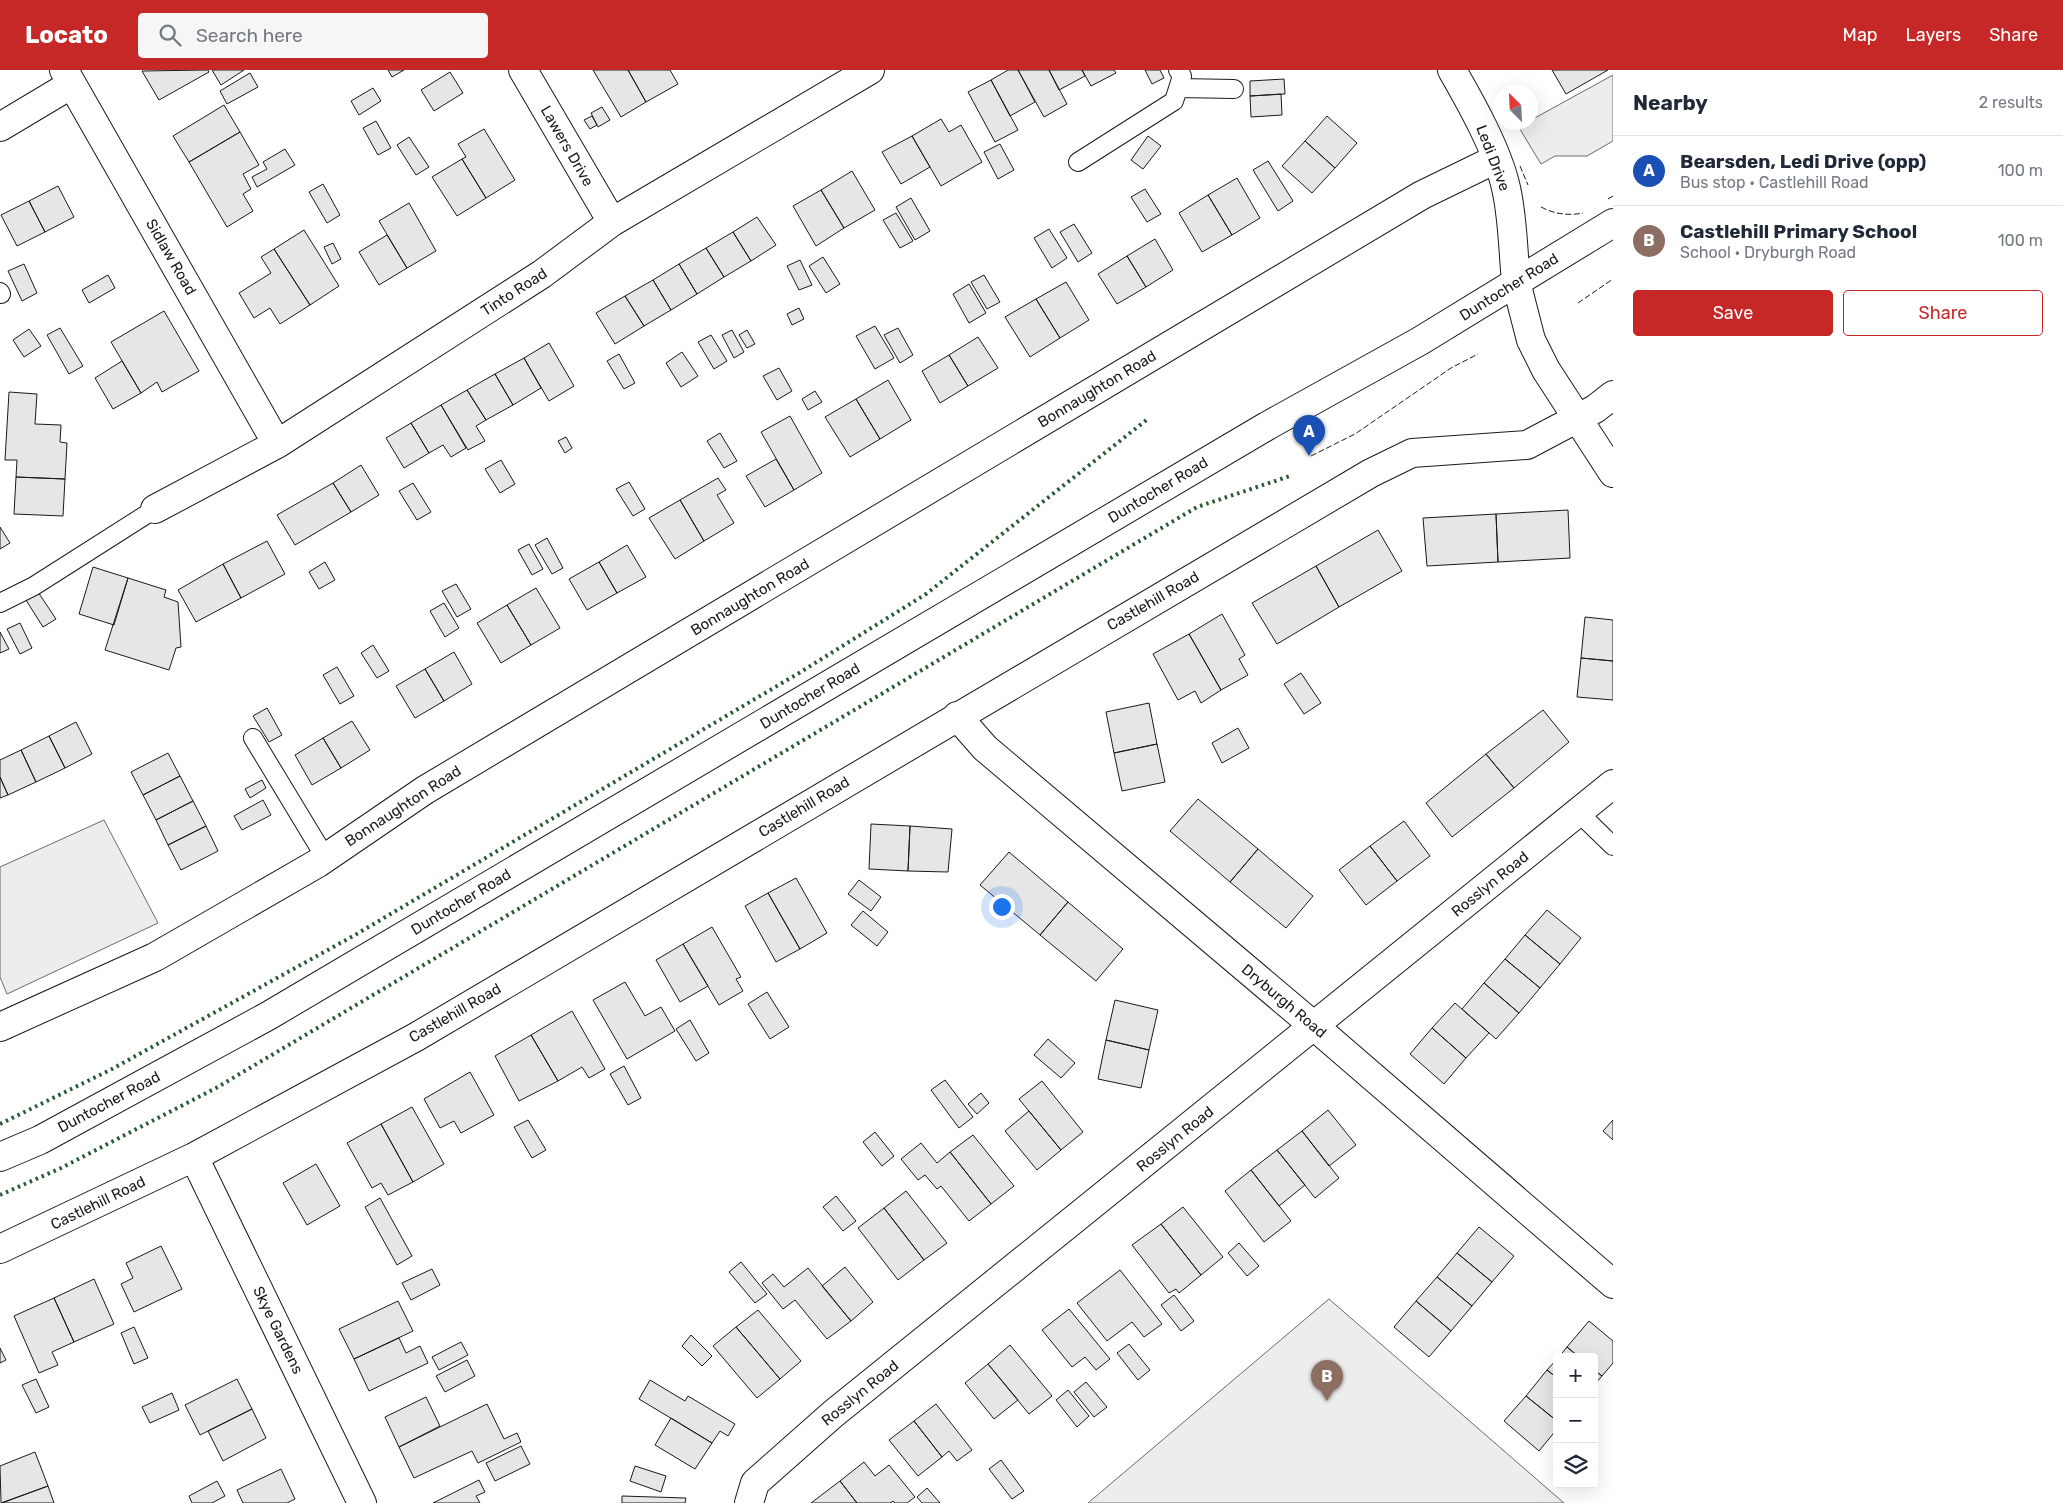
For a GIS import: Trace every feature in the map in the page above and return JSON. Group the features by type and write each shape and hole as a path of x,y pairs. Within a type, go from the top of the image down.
{"street":[{"name":"Lawers Drive","path":"523,70 612,222"},
{"name":"Tinto Road","path":"155,509 278,444 542,274 612,222 870,70"},
{"name":"Ledi Drive","path":"1452,70 1469,100 1506,186 1511,214 1516,282 1531,340 1546,370 1613,472"},
{"path":"0,128 68,77"},
{"name":"Sidlaw Road","path":"68,77 278,444"},
{"name":"Bonnaughton Road","path":"0,1027 155,957 325,857 425,790 1422,195 1496,159"},
{"name":"Duntocher Road","path":"0,1157 40,1140 268,1016 1267,426 1420,341 1613,223"},
{"name":"Castlehill Road","path":"0,1249 194,1157 416,1037 1371,473 1412,453 1526,445 1596,409 1613,395"},
{"name":"Dryburgh Road","path":"957,716 985,748 1314,1026 1613,1284"},
{"name":"Rosslyn Road","path":"749,1503 755,1483 833,1414 1613,784"},
{"name":"Skye Gardens","path":"194,1157 362,1503"}],"lane":[{"path":"1078,162 1174,101 1182,76 1178,70"},
{"path":"1178,88 1234,89"},
{"path":"0,603 34,586 155,509"},
{"path":"253,738 325,857"},
{"path":"1578,812 1613,846"}],"shaded area":[{"path":"1613,75 1613,141 1587,156 1555,156 1541,164 1520,130 1538,130 1538,116"},
{"path":"104,820 158,923 7,994 0,977 0,867"},
{"path":"1329,1299 1564,1503 1088,1503"}],"building":[{"path":"208,70 209,72 159,100 142,71"},
{"path":"212,70 244,70 221,85"},
{"path":"388,70 404,70 392,77"},
{"path":"593,70 628,70 646,102 621,117"},
{"path":"628,70 670,70 678,84 646,102"},
{"path":"1008,70 1018,70 1035,102 1010,116 991,80"},
{"path":"1018,70 1049,70 1067,104 1044,117"},
{"path":"1049,70 1082,70 1085,76 1059,90"},
{"path":"1082,70 1114,70 1116,73 1091,86"},
{"path":"1145,70 1160,70 1164,78 1152,84"},
{"path":"1552,70 1608,70 1566,94"},
{"path":"450,72 463,93 434,111 421,90"},
{"path":"250,73 258,87 227,104 220,91"},
{"path":"1284,79 1285,94 1250,96 1250,81"},
{"path":"991,80 1018,130 995,142 968,92"},
{"path":"373,88 381,101 359,115 351,101"},
{"path":"1281,94 1282,115 1251,117 1250,96"},
{"path":"224,105 240,132 189,162 173,136"},
{"path":"602,107 610,120 598,127 591,113"},
{"path":"592,116 597,125 590,129 584,120"},
{"path":"1327,116 1357,143 1335,168 1305,141"},
{"path":"941,119 949,132 961,125 982,162 941,186 912,136"},
{"path":"376,121 391,148 378,155 363,128"},
{"path":"484,129 515,180 486,198 462,159 466,157 458,144"},
{"path":"240,132 259,165 243,174 251,189 243,194 253,211 227,227 189,162"},
{"path":"912,136 930,167 901,184 882,152"},
{"path":"1148,136 1161,146 1143,169 1131,160"},
{"path":"409,137 429,167 416,175 397,145"},
{"path":"1305,141 1335,168 1312,193 1282,166"},
{"path":"1000,144 1014,170 998,179 984,152"},
{"path":"285,149 295,165 257,187 252,177 267,169 263,162"},
{"path":"462,159 486,198 457,216 432,177"},
{"path":"1268,161 1293,201 1278,211 1253,170"},
{"path":"852,171 875,210 844,228 821,190"},
{"path":"1237,178 1260,218 1232,235 1208,195"},
{"path":"323,184 340,215 327,223 309,192"},
{"path":"58,186 74,217 45,232 29,201"},
{"path":"1145,189 1161,214 1147,222 1131,197"},
{"path":"821,190 844,228 816,246 793,206"},
{"path":"1208,195 1232,235 1202,252 1179,213"},
{"path":"911,198 930,231 915,240 896,207"},
{"path":"29,201 45,232 17,246 1,215"},
{"path":"409,203 436,251 407,268 379,221"},
{"path":"896,213 913,241 900,248 883,220"},
{"path":"757,217 776,245 751,261 733,232"},
{"path":"1074,224 1092,253 1078,262 1060,232"},
{"path":"1049,229 1067,258 1052,268 1034,238"},
{"path":"304,230 339,286 310,305 274,249"},
{"path":"733,232 751,261 724,277 706,248"},
{"path":"387,235 407,268 379,285 359,252"},
{"path":"1155,239 1173,270 1146,287 1127,256"},
{"path":"333,243 341,259 332,264 324,247"},
{"path":"706,248 724,277 697,294 679,264"},
{"path":"274,249 310,305 280,324 270,308 254,318 239,293 271,273 261,257"},
{"path":"1127,256 1146,287 1117,304 1098,274"},
{"path":"823,257 840,284 826,293 809,266"},
{"path":"800,260 812,285 799,290 787,266"},
{"path":"24,264 37,293 22,301 8,271"},
{"path":"679,264 697,294 671,310 653,280"},
{"path":"108,275 115,288 89,303 82,290"},
{"path":"984,275 1000,302 987,309 971,282"},
{"path":"653,280 671,310 644,326 625,296"},
{"path":"1066,282 1089,320 1060,338 1036,299"},
{"path":"969,284 986,313 969,323 953,294"},
{"path":"625,296 644,326 615,344 596,313"},
{"path":"1036,299 1060,338 1030,357 1005,317"},
{"path":"799,308 804,319 792,325 787,314"},
{"path":"164,311 199,371 162,392 157,382 141,393 111,342"},
{"path":"875,326 894,358 875,369 856,336"},
{"path":"60,328 83,366 69,374 47,335"},
{"path":"898,328 913,355 900,363 884,335"},
{"path":"29,329 41,346 24,357 13,340"},
{"path":"732,330 744,352 734,358 722,335"},
{"path":"747,330 755,344 747,348 739,335"},
{"path":"711,335 727,361 714,369 698,342"},
{"path":"978,337 998,368 968,386 949,355"},
{"path":"549,343 574,386 549,401 524,358"},
{"path":"682,352 698,376 681,387 666,363"},
{"path":"619,354 635,383 624,389 607,361"},
{"path":"949,355 968,386 940,403 922,371"},
{"path":"524,358 541,388 513,405 495,374"},
{"path":"122,361 141,393 113,409 95,378"},
{"path":"779,368 792,391 777,400 763,376"},
{"path":"495,374 513,405 486,420 467,390"},
{"path":"888,380 911,420 880,439 856,399"},
{"path":"467,390 486,420 476,426 485,441 468,450 441,405"},
{"path":"815,391 822,402 808,410 802,399"},
{"path":"9,392 37,394 35,424 61,425 60,442 67,443 65,479 16,477 17,460 5,460"},
{"path":"856,399 880,439 850,457 825,417"},
{"path":"441,405 466,448 451,457 443,445 429,453 411,423"},
{"path":"790,416 822,473 794,490 761,432"},
{"path":"411,423 429,453 404,468 386,438"},
{"path":"720,433 737,461 724,468 707,441"},
{"path":"566,437 572,448 565,453 558,441"},
{"path":"776,459 794,490 765,507 746,476"},
{"path":"501,460 515,484 500,493 485,469"},
{"path":"361,465 379,495 351,512 333,483"},
{"path":"16,477 65,479 63,516 14,514"},
{"path":"718,478 726,490 717,495 734,523 704,541 680,500"},
{"path":"629,482 645,509 633,516 616,489"},
{"path":"333,483 351,512 295,545 277,515"},
{"path":"413,483 431,512 417,520 399,491"},
{"path":"680,500 704,541 675,559 649,518"},
{"path":"1568,510 1570,558 1498,562 1496,514"},
{"path":"1496,514 1498,562 1427,566 1423,518"},
{"path":"0,527 10,543 0,549"},
{"path":"1378,530 1402,571 1339,607 1316,566"},
{"path":"547,538 563,568 552,574 535,545"},
{"path":"267,541 285,574 241,598 223,564"},
{"path":"529,544 543,569 532,575 518,550"},
{"path":"627,545 646,577 617,593 599,562"},
{"path":"325,562 335,580 319,589 309,572"},
{"path":"599,562 617,593 587,610 569,579"},
{"path":"223,564 241,598 196,622 178,590"},
{"path":"1316,566 1339,607 1277,644 1252,603"},
{"path":"93,567 128,578 114,625 79,614"},
{"path":"128,578 166,590 164,597 178,602 181,647 176,648 169,670 105,650"},
{"path":"456,584 471,609 457,617 442,591"},
{"path":"536,588 560,628 531,645 507,605"},
{"path":"38,592 56,619 43,627 26,600"},
{"path":"444,603 459,628 445,637 430,611"},
{"path":"507,605 531,645 501,663 477,623"},
{"path":"1222,614 1245,655 1239,659 1248,675 1221,690 1189,634"},
{"path":"1585,617 1613,620 1613,661 1581,658"},
{"path":"20,623 32,648 20,654 7,629"},
{"path":"0,632 9,649 0,653"},
{"path":"1189,634 1221,690 1201,703 1195,691 1178,700 1153,654"},
{"path":"373,645 389,671 377,678 361,653"},
{"path":"454,652 472,684 444,701 425,669"},
{"path":"1581,658 1613,661 1613,700 1577,697"},
{"path":"337,667 354,696 340,704 323,675"},
{"path":"425,669 444,701 415,718 396,686"},
{"path":"1301,673 1321,703 1304,714 1284,684"},
{"path":"1149,703 1157,744 1114,753 1106,712"},
{"path":"267,708 282,735 269,742 253,716"},
{"path":"1543,710 1569,742 1514,788 1486,754"},
{"path":"352,721 370,750 341,768 323,738"},
{"path":"76,722 92,754 65,768 49,736"},
{"path":"1238,728 1249,748 1222,763 1212,743"},
{"path":"49,736 65,768 36,782 21,750"},
{"path":"323,738 341,768 312,785 295,755"},
{"path":"1157,744 1165,782 1122,791 1114,753"},
{"path":"21,750 36,782 8,795 0,777 0,760"},
{"path":"168,753 180,776 143,795 131,772"},
{"path":"1486,754 1514,788 1452,837 1426,803"},
{"path":"180,776 193,801 156,820 143,795"},
{"path":"0,777 8,795 0,798"},
{"path":"262,780 266,788 250,798 245,789"},
{"path":"1198,799 1258,849 1230,882 1170,831"},
{"path":"263,800 271,815 242,830 234,816"},
{"path":"193,801 206,826 168,845 156,820"},
{"path":"1404,821 1430,856 1397,881 1370,846"},
{"path":"871,824 910,826 908,871 869,869"},
{"path":"206,826 218,851 181,870 168,845"},
{"path":"910,826 952,829 948,872 908,871"},
{"path":"1370,846 1397,881 1366,905 1339,870"},
{"path":"1258,849 1313,896 1286,928 1230,882"},
{"path":"1009,852 1068,902 1040,935 980,885"},
{"path":"796,878 827,933 800,949 768,893"},
{"path":"859,880 881,897 871,911 848,894"},
{"path":"768,893 800,949 776,962 745,906"},
{"path":"1068,902 1123,949 1096,981 1040,935"},
{"path":"1547,910 1581,938 1560,964 1525,935"},
{"path":"863,911 888,932 877,946 851,925"},
{"path":"712,927 741,977 736,979 743,991 719,1005 683,944"},
{"path":"1525,935 1560,964 1540,988 1505,959"},
{"path":"683,944 708,986 680,1002 656,960"},
{"path":"1505,959 1540,988 1519,1013 1484,983"},
{"path":"625,982 645,1016 661,1007 675,1031 627,1059 593,1000"},
{"path":"1484,983 1519,1013 1496,1039 1462,1009"},
{"path":"767,992 789,1027 770,1039 748,1004"},
{"path":"1115,1000 1158,1010 1149,1050 1106,1040"},
{"path":"1455,1003 1489,1033 1466,1058 1432,1028"},
{"path":"572,1011 605,1069 589,1078 582,1067 558,1081 531,1035"},
{"path":"690,1020 709,1053 696,1061 676,1029"},
{"path":"1432,1028 1466,1058 1444,1084 1410,1054"},
{"path":"531,1035 558,1081 519,1101 495,1056"},
{"path":"1048,1039 1075,1063 1061,1078 1034,1055"},
{"path":"1106,1040 1149,1050 1141,1088 1098,1079"},
{"path":"624,1066 641,1098 628,1105 610,1074"},
{"path":"470,1072 494,1115 461,1133 454,1121 440,1128 424,1099"},
{"path":"945,1080 973,1117 959,1128 931,1090"},
{"path":"1042,1081 1083,1132 1061,1150 1019,1099"},
{"path":"981,1093 989,1103 977,1114 968,1104"},
{"path":"412,1107 444,1164 413,1182 381,1124"},
{"path":"1328,1110 1356,1145 1329,1166 1302,1131"},
{"path":"1029,1111 1061,1150 1037,1170 1005,1131"},
{"path":"528,1120 546,1150 532,1158 514,1127"},
{"path":"1613,1120 1613,1140 1603,1131"},
{"path":"381,1124 413,1182 388,1195 381,1183 372,1188 347,1143"},
{"path":"1302,1131 1339,1178 1315,1198 1277,1150"},
{"path":"875,1132 894,1156 882,1166 863,1142"},
{"path":"973,1135 1014,1186 991,1204 950,1152"},
{"path":"921,1143 937,1163 950,1152 991,1204 969,1221 941,1186 937,1189 925,1175 918,1180 901,1159"},
{"path":"1277,1150 1305,1185 1279,1206 1251,1170"},
{"path":"316,1164 340,1206 307,1225 283,1183"},
{"path":"1251,1170 1291,1221 1264,1242 1225,1191"},
{"path":"906,1191 947,1243 924,1260 884,1208"},
{"path":"836,1196 856,1221 843,1231 823,1207"},
{"path":"380,1198 412,1256 397,1265 365,1207"},
{"path":"1183,1207 1223,1257 1201,1275 1161,1224"},
{"path":"884,1208 924,1260 898,1280 858,1228"},
{"path":"1161,1224 1201,1275 1179,1293 1176,1289 1169,1293 1132,1245"},
{"path":"1479,1227 1514,1256 1492,1282 1457,1253"},
{"path":"1239,1243 1259,1266 1247,1276 1228,1253"},
{"path":"161,1246 182,1289 134,1312 121,1284 133,1278 126,1263"},
{"path":"1457,1253 1492,1282 1472,1306 1437,1277"},
{"path":"741,1262 767,1294 755,1303 729,1272"},
{"path":"845,1267 873,1302 851,1321 822,1286"},
{"path":"808,1268 851,1321 827,1339 795,1300 783,1309 762,1283 773,1274 784,1287"},
{"path":"432,1269 440,1285 411,1300 402,1283"},
{"path":"1120,1270 1162,1324 1144,1337 1132,1322 1107,1341 1077,1303"},
{"path":"1437,1277 1472,1306 1451,1331 1416,1301"},
{"path":"94,1279 114,1324 74,1342 54,1298"},
{"path":"1174,1295 1194,1321 1181,1331 1161,1305"},
{"path":"54,1298 74,1342 52,1352 58,1365 39,1373 14,1316"},
{"path":"398,1301 413,1331 354,1359 339,1329"},
{"path":"1416,1301 1451,1331 1429,1357 1394,1327"},
{"path":"1069,1309 1110,1359 1096,1370 1085,1357 1072,1367 1042,1330"},
{"path":"758,1310 801,1361 780,1379 736,1327"},
{"path":"1589,1321 1613,1341 1613,1363 1602,1376 1598,1373 1598,1353 1574,1353 1567,1347"},
{"path":"134,1327 148,1358 134,1364 121,1333"},
{"path":"736,1327 780,1379 757,1398 713,1346"},
{"path":"691,1335 712,1356 702,1366 682,1346"},
{"path":"399,1338 406,1353 420,1346 428,1363 369,1391 354,1359"},
{"path":"461,1342 468,1355 439,1370 432,1357"},
{"path":"1129,1344 1150,1370 1138,1380 1117,1353"},
{"path":"1010,1345 1052,1396 1029,1414 988,1364"},
{"path":"1567,1347 1574,1353 1562,1353"},
{"path":"0,1348 6,1360 0,1363"},
{"path":"467,1360 475,1376 445,1392 436,1376"},
{"path":"1553,1363 1553,1375 1547,1370"},
{"path":"988,1364 1018,1400 994,1419 965,1383"},
{"path":"1547,1370 1553,1375 1553,1418 1526,1396"},
{"path":"36,1379 49,1407 36,1413 22,1385"},
{"path":"237,1379 252,1409 200,1435 185,1405"},
{"path":"650,1380 685,1401 688,1396 735,1424 728,1436 720,1431 712,1443 639,1399"},
{"path":"1086,1382 1107,1407 1094,1417 1074,1392"},
{"path":"1068,1390 1089,1416 1077,1427 1056,1400"},
{"path":"172,1393 179,1410 150,1423 142,1407"},
{"path":"1526,1396 1553,1418 1553,1434 1539,1451 1504,1421"},
{"path":"426,1397 440,1426 399,1447 385,1417"},
{"path":"487,1404 504,1439 517,1433 521,1442 478,1463 472,1451 414,1478 399,1447"},
{"path":"936,1404 972,1450 957,1461 949,1451 942,1457 914,1421"},
{"path":"252,1409 266,1438 223,1461 208,1431"},
{"path":"671,1418 712,1443 695,1469 655,1445"},
{"path":"914,1421 942,1457 918,1476 889,1440"},
{"path":"521,1446 530,1464 495,1481 486,1463"},
{"path":"35,1452 48,1486 1,1503 0,1466"},
{"path":"1001,1460 1024,1491 1012,1499 989,1469"},
{"path":"864,1462 875,1476 889,1465 915,1497 907,1503 895,1503 893,1501 890,1503 857,1503 840,1481"},
{"path":"635,1466 666,1476 661,1492 630,1481"},
{"path":"281,1469 295,1499 287,1503 243,1503 237,1490"},
{"path":"479,1480 485,1492 476,1496 480,1503 433,1503"},
{"path":"217,1481 225,1496 212,1503 192,1503 189,1496"},
{"path":"840,1481 857,1503 811,1503"},
{"path":"48,1486 54,1503 2,1503"},
{"path":"927,1488 940,1503 922,1503 917,1497"},
{"path":"622,1496 686,1498 685,1503 622,1503"}],"hedge":[{"path":"0,1124 112,1069 355,935 799,673 926,594 1149,418"},
{"path":"0,1195 61,1168 216,1088 1197,507 1290,476"}],"fence":[{"path":"1520,166 1528,185"},
{"path":"1608,199 1613,196"},
{"path":"1541,207 1561,214 1583,213"},
{"path":"1578,303 1613,279"},
{"path":"1311,456 1355,434 1451,368 1478,354"}],"place":[{"name":"Bearsden, Ledi Drive (opp)","path":"1309,456"},
{"name":"Castlehill Primary School","path":"1327,1401"}]}
